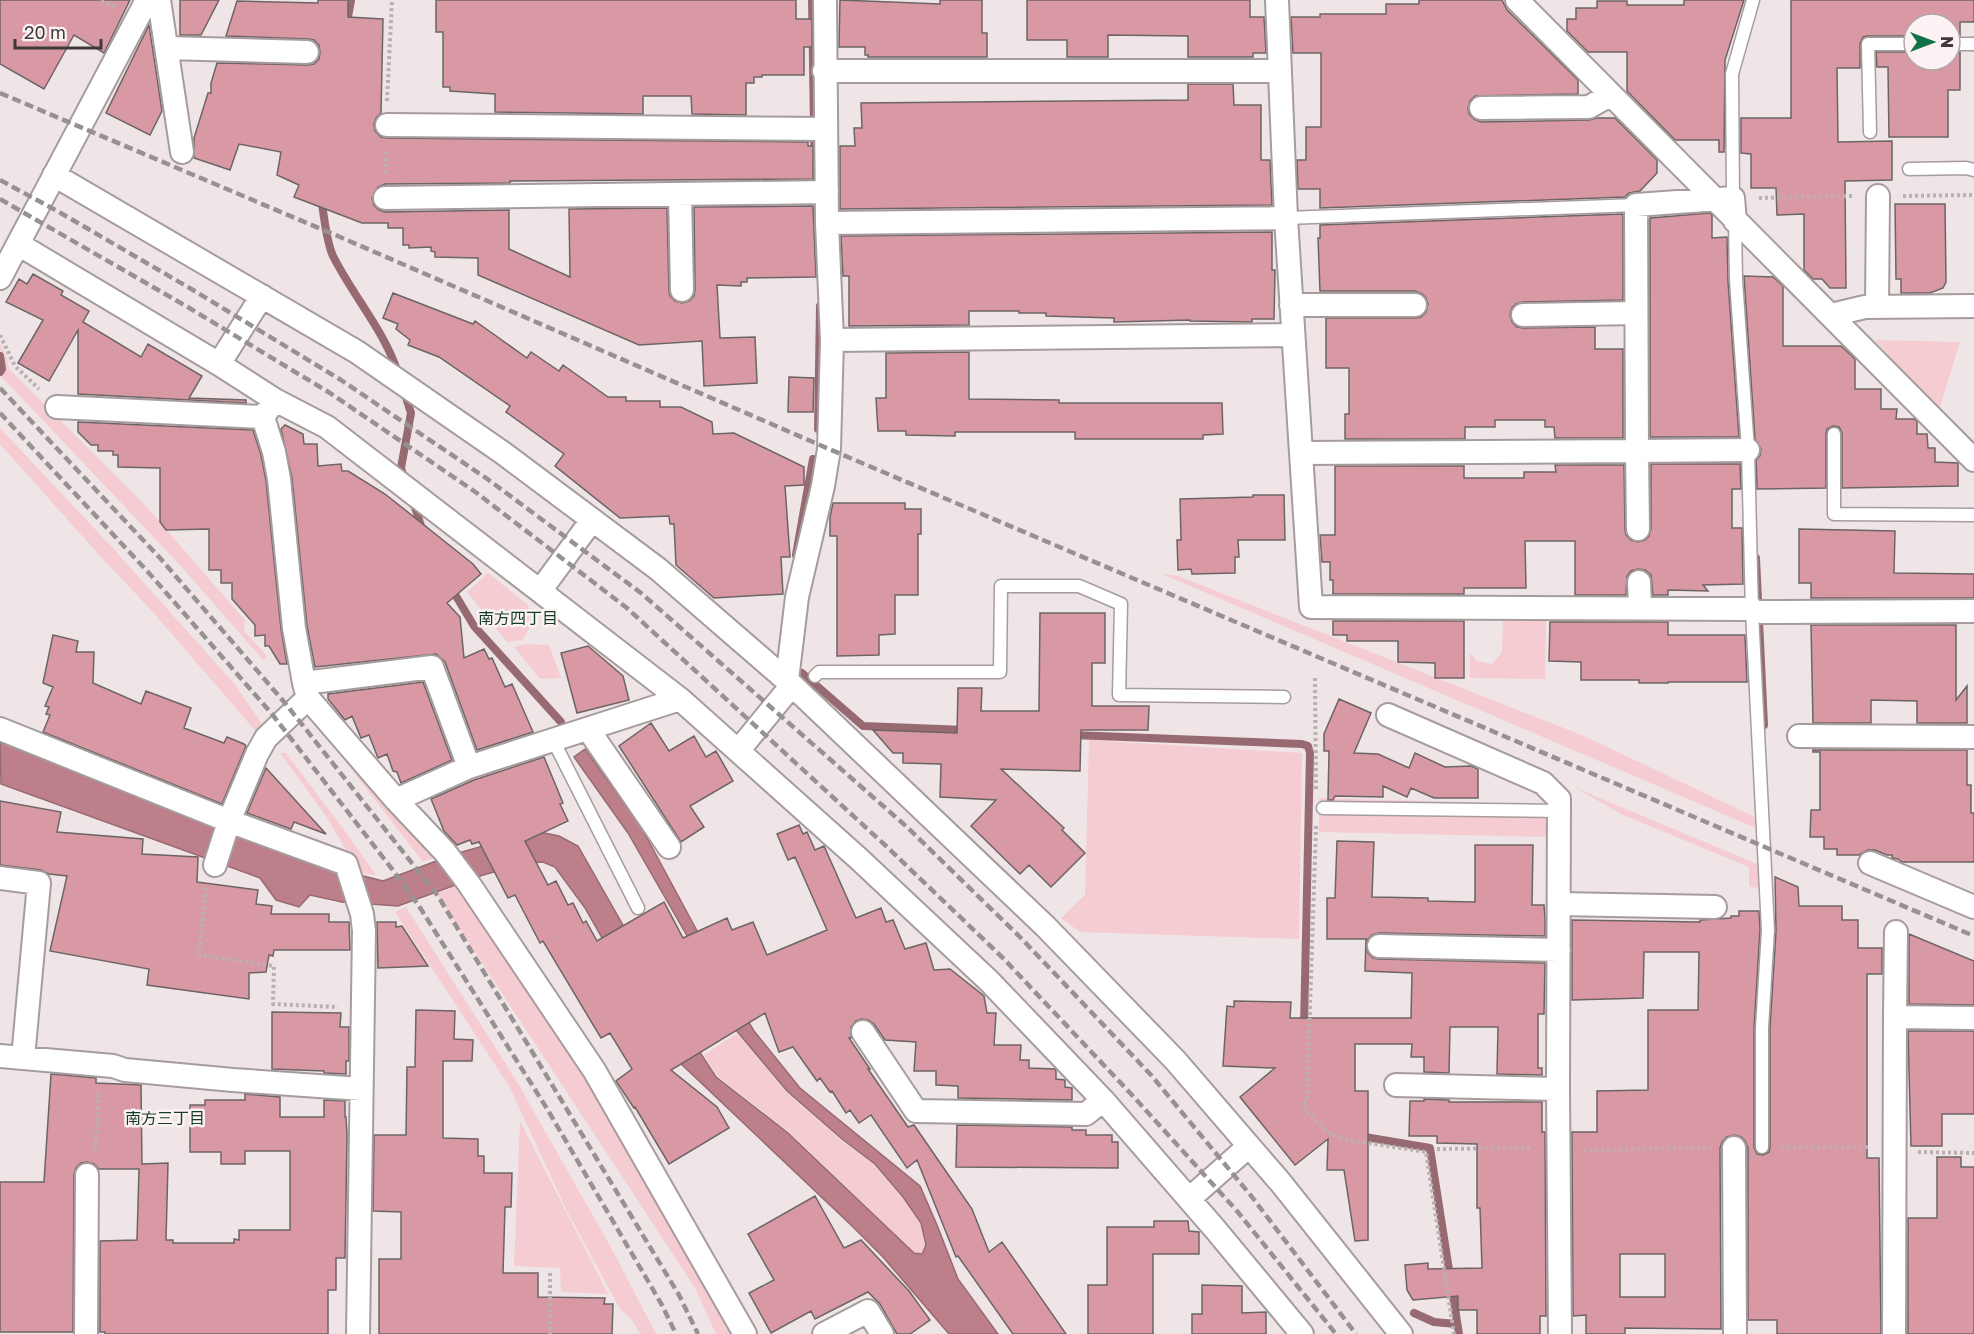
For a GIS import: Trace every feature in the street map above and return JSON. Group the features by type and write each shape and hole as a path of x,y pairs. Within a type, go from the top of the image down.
{"street":[{"path":"0,278 147,0"},
{"path":"159,0 182,152"},
{"path":"738,752 789,682 797,597 824,486 829,449 832,340 827,223 819,192 817,129 824,70 825,0"},
{"path":"1277,0 1286,218 1311,607 1974,611"},
{"path":"1517,0 1610,95 1724,199 1735,221 1974,460"},
{"path":"167,48 307,52"},
{"path":"824,70 1280,71"},
{"path":"1481,108 1589,107 1610,95"},
{"path":"387,125 817,129"},
{"path":"54,175 357,352 503,453 658,569 789,682 1046,927 1175,1060 1249,1146 1401,1334"},
{"path":"385,198 819,192"},
{"path":"680,194 682,290"},
{"path":"1877,307 1878,196"},
{"path":"1638,529 1636,206 1724,199"},
{"path":"827,223 1286,218"},
{"path":"18,244 219,364 269,408 279,479 294,628 306,691 396,800 445,852 469,884 594,1070 745,1334"},
{"path":"219,364 262,296"},
{"path":"1291,305 1415,305"},
{"path":"1831,315 1865,307 1974,306"},
{"path":"1523,315 1636,314"},
{"path":"832,340 1293,335"},
{"path":"57,406 269,408 327,427 680,699 860,859 989,981 1103,1100 1302,1334"},
{"path":"1301,453 1748,450"},
{"path":"540,591 592,520"},
{"path":"1639,582 1640,608"},
{"path":"216,863 257,754 266,738 306,691 432,667 469,767"},
{"path":"396,800 469,767 680,699"},
{"path":"1388,716 1543,783 1559,799 1560,1334"},
{"path":"0,729 229,824 346,864 360,905 364,931 358,1334"},
{"path":"588,729 669,847"},
{"path":"1799,736 1974,737"},
{"path":"1870,863 1974,907"},
{"path":"0,878 39,883 23,1058"},
{"path":"1559,904 1715,907"},
{"path":"1894,1334 1896,932"},
{"path":"1379,946 1559,951"},
{"path":"1895,1017 1974,1018"},
{"path":"863,1032 916,1111 1086,1114 1103,1100"},
{"path":"0,1056 233,1080 362,1089"},
{"path":"1396,1085 1558,1089"},
{"path":"1189,1199 1249,1146"},
{"path":"1734,1148 1735,1334"},
{"path":"86,1334 87,1175"},
{"path":"824,1334 867,1311 882,1334"}],"lane":[{"path":"1724,199 1732,74 1753,0"},
{"path":"1870,132 1868,44 1902,44"},
{"path":"1909,169 1966,168 1974,170"},
{"path":"1286,218 1636,206"},
{"path":"1735,221 1736,280 1757,610 1768,930 1762,1028 1762,1147"},
{"path":"1834,434 1834,514 1974,515"},
{"path":"815,676 819,672 1000,672 1001,586 1079,586 1121,604 1119,695 1284,698"},
{"path":"553,741 638,908"},
{"path":"1320,812 1559,811"}],"path":[{"path":"0,335 15,366 57,406"},
{"path":"1315,678 1316,794"},
{"path":"1320,812 1303,1107 1326,1131 1342,1139 1426,1152 1453,1331"},
{"path":"216,863 208,869 199,955 274,966 273,1004 362,1008"},
{"path":"87,1175 93,1172 101,1065"},
{"path":"1437,1149 1558,1148"},
{"path":"1894,1152 1974,1153"},
{"path":"550,1273 550,1334"}],"shaded area":[{"path":"1875,340 1960,342 1939,410"},
{"path":"0,343 9,369 144,504 245,620 244,631 267,656 263,660 179,564 1,376 4,370"},
{"path":"0,428 110,545 232,681 263,725 259,735 152,611 0,444"},
{"path":"488,573 528,605 529,629 522,640 507,642 467,592"},
{"path":"1162,574 1178,576 1584,736 1757,818 1758,829"},
{"path":"1503,616 1546,617 1545,679 1470,678 1470,653 1477,661 1492,664 1502,652"},
{"path":"525,644 549,645 561,678 540,679 514,647"},
{"path":"329,740 438,856 423,862"},
{"path":"1089,740 1302,753 1299,939 1080,932 1061,918 1085,895"},
{"path":"0,741 340,870 383,881 455,854 521,835 540,832 559,836 578,846 664,997 716,1077 788,1133 914,1253 922,1254 926,1245 921,1223 903,1197 875,1164 842,1139 787,1091 736,1030 686,934 628,833 574,757 585,749 641,827 723,979 754,1031 800,1088 920,1186 958,1279 998,1334 949,1334 883,1257 677,1060 635,996 585,908 555,867 543,862 527,863 483,875 398,906 342,902 310,895 299,907 276,900 260,878 1,784"},
{"path":"280,753 286,753 376,875 359,873 328,819"},
{"path":"1576,788 1762,866 1762,888 1749,887 1749,867 1623,815"},
{"path":"1319,798 1550,805 1549,837 1319,832"},
{"path":"458,885 587,1074 737,1334 716,1334 695,1288 437,894"},
{"path":"406,907 516,1080 613,1251 656,1334 640,1334 632,1320 620,1309 567,1211 509,1086 395,912"},
{"path":"737,1033 786,1092 841,1140 874,1164 920,1223 925,1245 921,1253 914,1252 789,1132 717,1076 704,1055"},
{"path":"520,1121 608,1294 561,1292 560,1268 514,1266"}],"building":[{"path":"0,0 130,0 104,53 74,35 44,89 0,64"},
{"path":"180,0 219,0 201,35 180,35"},
{"path":"318,0 348,0 348,17 383,19 381,113 374,124 375,131 381,137 808,142 808,146 813,146 813,179 385,184 378,187 372,198 374,205 385,212 509,210 509,249 570,277 569,209 667,208 669,291 675,301 682,303 694,296 695,290 694,207 813,206 816,277 747,278 747,282 741,282 741,286 717,285 720,338 755,337 757,383 704,386 702,341 639,345 478,275 478,258 435,257 435,252 431,251 431,247 409,248 409,245 403,245 403,228 388,228 388,223 362,223 294,197 299,185 277,175 281,152 239,144 230,170 194,158 194,138 208,93 211,93 211,83 217,63 307,65 314,64 319,59 319,45 314,40 226,36 237,1 318,3"},
{"path":"436,0 796,0 796,19 812,19 812,47 804,47 804,75 762,75 762,77 754,77 754,83 746,83 746,115 692,114 691,96 643,96 643,114 495,112 495,94 450,91 450,87 443,87 443,32 436,32"},
{"path":"840,0 940,4 940,0 982,0 982,33 987,33 987,57 868,57 865,55 865,47 839,47"},
{"path":"1027,0 1250,0 1250,17 1264,17 1266,53 1253,53 1253,57 1188,57 1188,36 1108,35 1108,57 1067,57 1067,40 1027,40"},
{"path":"1419,0 1502,0 1507,10 1578,80 1578,94 1475,96 1468,108 1469,114 1474,119 1481,122 1615,118 1657,160 1657,173 1640,191 1629,193 1625,197 1320,208 1320,189 1298,189 1297,160 1306,160 1306,127 1321,127 1321,53 1293,53 1291,17 1320,17 1320,14 1386,14 1386,4 1419,4"},
{"path":"1684,0 1744,0 1725,60 1724,152 1719,152 1719,140 1675,140 1627,91 1627,52 1588,52 1567,31 1567,19 1576,19 1576,8 1597,8 1597,1 1627,1 1627,5 1684,5"},
{"path":"1791,0 1974,0 1974,22 1962,22 1962,12 1902,12 1902,36 1863,37 1860,44 1860,68 1837,68 1838,142 1892,141 1892,180 1845,181 1846,288 1830,288 1822,279 1813,279 1804,270 1804,214 1777,215 1776,188 1751,188 1751,154 1741,153 1741,118 1791,118"},
{"path":"149,25 162,111 150,135 106,113"},
{"path":"1876,52 1902,52 1902,72 1960,72 1960,90 1948,90 1948,137 1889,137 1888,67 1877,67"},
{"path":"1188,84 1233,84 1234,105 1261,105 1261,160 1270,160 1272,205 840,209 840,146 855,146 854,128 862,128 861,103 1188,100"},
{"path":"1895,204 1945,204 1946,282 1943,288 1930,293 1901,293 1901,279 1896,279"},
{"path":"1710,213 1712,215 1712,238 1727,237 1739,437 1650,437 1650,218"},
{"path":"1623,214 1623,300 1523,302 1512,308 1510,315 1517,327 1523,328 1595,327 1595,349 1623,349 1623,438 1555,438 1554,427 1545,427 1545,420 1495,420 1495,427 1465,427 1465,439 1345,439 1345,414 1349,414 1349,368 1326,368 1326,318 1416,318 1426,312 1428,304 1422,294 1415,291 1320,291 1318,238 1320,238 1320,225"},
{"path":"1272,232 1272,270 1275,270 1274,319 1252,319 1252,322 1190,320 1114,322 1114,318 1046,316 1046,313 1019,313 1019,311 969,311 969,325 849,326 849,276 843,276 841,236"},
{"path":"33,274 63,291 61,295 89,311 83,322 141,357 148,344 202,376 189,398 246,400 246,403 78,394 78,330 49,381 18,363 43,320 6,302 19,279 27,284"},
{"path":"1744,276 1773,277 1783,286 1783,346 1841,346 1855,359 1855,389 1881,389 1881,409 1897,409 1896,419 1917,421 1917,434 1927,434 1928,448 1935,448 1935,462 1958,463 1958,486 1842,488 1842,433 1839,427 1833,426 1827,429 1826,434 1826,488 1757,489 1756,460 1760,456 1761,449 1755,439"},
{"path":"393,293 473,324 475,321 527,358 531,352 559,371 563,365 608,397 626,397 626,401 660,401 660,407 681,407 712,422 713,434 734,433 804,467 804,485 785,486 790,557 781,557 783,594 714,598 676,565 674,524 670,524 669,516 620,518 555,466 564,454 506,412 510,406 439,357 408,345 410,340 396,329 398,324 383,318"},
{"path":"969,352 969,399 1059,400 1059,403 1222,403 1223,434 1203,435 1203,439 1075,439 1075,432 955,432 955,436 906,435 906,431 878,431 876,398 886,398 886,353"},
{"path":"789,377 814,378 813,412 788,412"},
{"path":"78,422 253,430 266,481 281,629 287,664 280,664 269,646 265,646 265,635 255,636 255,625 232,599 232,583 221,583 221,570 209,570 209,529 166,530 160,522 160,468 118,467 118,455 113,455 113,451 98,451 98,445 91,445 78,432"},
{"path":"285,425 303,434 304,444 317,444 318,466 341,464 342,471 348,471 385,494 473,564 481,574 447,603 460,617 464,658 484,649 489,659 492,658 505,687 512,684 533,732 477,750 445,662 436,654 315,667 307,626 292,478 281,429"},
{"path":"1651,464 1740,464 1741,489 1732,489 1732,528 1742,528 1743,584 1703,585 1708,591 1668,590 1668,595 1653,595 1651,575 1645,570 1638,569 1631,571 1627,576 1626,595 1575,595 1575,541 1525,541 1526,588 1464,588 1464,594 1333,594 1330,562 1322,562 1320,535 1335,535 1335,466 1464,466 1464,478 1524,478 1524,472 1556,472 1555,465 1624,465 1625,530 1631,540 1638,542 1649,536 1651,529"},
{"path":"1253,495 1284,495 1285,540 1238,540 1239,557 1235,557 1235,573 1192,574 1191,569 1178,570 1177,540 1181,540 1180,499 1253,497"},
{"path":"833,503 905,503 905,509 921,509 921,534 918,534 918,595 895,595 895,634 879,635 879,655 837,656 837,536 830,536"},
{"path":"1799,529 1895,531 1894,573 1974,574 1974,598 1811,598 1811,583 1799,583"},
{"path":"1040,613 1105,613 1105,663 1092,663 1092,706 1149,706 1148,730 1081,730 1080,771 1001,769 1064,828 1062,830 1085,853 1051,887 1029,865 1020,874 971,826 996,800 940,797 941,764 903,763 903,753 893,753 873,730 957,733 958,688 982,688 981,711 1039,711"},
{"path":"1333,621 1464,621 1464,678 1435,678 1435,663 1398,662 1398,641 1347,641 1347,635 1333,635"},
{"path":"1550,622 1668,622 1668,635 1745,635 1747,682 1639,683 1639,680 1581,680 1581,662 1549,661"},
{"path":"1811,625 1956,625 1956,700 1967,686 1967,723 1917,723 1917,701 1871,700 1871,723 1813,723"},
{"path":"53,635 78,641 76,652 94,652 93,683 141,704 146,691 191,708 184,728 224,743 227,737 246,746 222,804 43,732 50,715 46,714 49,707 45,706 53,687 43,683"},
{"path":"588,646 623,676 629,700 577,713 561,653"},
{"path":"423,682 452,760 401,783 397,772 393,771 387,754 378,758 369,735 361,738 352,716 345,720 328,699 328,694"},
{"path":"1339,699 1371,713 1354,753 1378,754 1409,768 1415,753 1445,767 1471,766 1478,769 1478,798 1434,798 1411,788 1407,797 1383,786 1383,797 1335,796 1333,800 1328,800 1329,751 1324,751 1324,734"},
{"path":"651,723 669,751 694,736 706,757 716,751 733,781 690,806 704,827 681,842 619,746"},
{"path":"1813,750 1967,750 1967,785 1971,785 1971,813 1974,813 1974,862 1902,862 1892,858 1892,855 1875,850 1868,850 1859,855 1837,855 1837,849 1824,849 1824,837 1810,837 1811,810 1820,810 1820,752 1813,752"},
{"path":"544,757 568,821 525,841 548,885 556,881 568,905 573,903 583,923 586,921 597,941 664,902 683,938 727,918 732,930 753,922 767,955 827,930 795,857 788,860 777,834 799,825 803,834 807,832 815,850 824,846 856,918 881,908 886,922 893,920 905,949 926,943 934,970 950,969 984,996 987,1013 996,1013 994,1045 1021,1045 1020,1060 1029,1060 1029,1068 1055,1069 1056,1079 1065,1080 1065,1087 1072,1088 1072,1100 958,1098 958,1086 936,1085 936,1071 914,1071 916,1042 885,1040 874,1024 868,1020 856,1021 851,1027 851,1038 849,1038 870,1069 868,1069 908,1127 914,1125 972,1209 989,1252 1002,1242 1066,1334 1013,1334 958,1256 956,1257 917,1160 907,1168 871,1115 859,1123 850,1110 846,1113 832,1091 830,1092 820,1078 817,1081 793,1047 779,1052 765,1013 671,1070 717,1107 729,1128 669,1164 635,1107 616,1081 632,1069 610,1033 601,1038 543,941 540,943 515,895 508,898 479,842 472,844 470,840 457,845 444,831 431,799 474,780"},
{"path":"266,768 326,834 294,822 291,829 247,813"},
{"path":"0,801 61,812 57,832 143,839 142,854 198,857 197,882 258,890 256,904 272,906 271,914 329,914 329,922 349,922 350,950 274,950 273,956 269,955 266,972 249,973 249,999 147,985 149,969 50,951 67,876 0,865"},
{"path":"1337,841 1374,842 1372,897 1475,902 1475,845 1533,845 1532,905 1544,905 1545,919 1545,936 1379,933 1367,940 1368,953 1373,958 1379,959 1545,963 1544,1014 1538,1014 1538,1068 1542,1068 1542,1075 1497,1074 1498,1027 1450,1027 1449,1073 1424,1072 1424,1057 1411,1057 1412,1044 1355,1044 1355,1091 1368,1091 1368,1240 1355,1241 1344,1170 1327,1170 1328,1139 1295,1165 1240,1097 1275,1068 1223,1066 1227,1006 1234,1007 1234,1001 1291,1002 1290,1018 1411,1018 1412,973 1365,971 1366,939 1327,939 1327,898 1335,898"},
{"path":"1775,877 1798,887 1799,906 1842,906 1842,920 1858,920 1858,948 1882,948 1882,974 1867,974 1867,1158 1879,1158 1881,1334 1777,1334 1777,1320 1748,1320 1748,1148 1741,1137 1735,1135 1727,1137 1720,1148 1721,1329 1625,1328 1625,1334 1586,1334 1586,1315 1573,1316 1572,1132 1597,1132 1597,1091 1648,1090 1648,1010 1698,1010 1699,952 1644,952 1643,998 1572,1000 1572,920 1700,922 1700,920 1739,916 1739,911 1759,911 1760,930 1754,1028 1754,1147 1757,1154 1763,1155 1769,1152 1770,1147 1770,1028 1776,931","holes":["1620,1254 1665,1254 1665,1297 1620,1297"]},
{"path":"377,922 396,922 396,927 402,926 428,966 378,968"},
{"path":"1909,934 1974,961 1974,1005 1909,1004"},
{"path":"416,1010 455,1011 454,1039 473,1040 472,1061 443,1061 443,1138 478,1139 478,1156 484,1156 484,1173 512,1173 511,1207 505,1207 503,1273 538,1273 538,1297 605,1298 604,1304 613,1304 612,1334 379,1334 379,1259 401,1259 401,1212 373,1211 374,1135 406,1135 407,1067 415,1067"},
{"path":"272,1012 341,1013 340,1027 349,1027 349,1061 346,1061 346,1074 272,1069"},
{"path":"1908,1031 1974,1031 1974,1114 1942,1114 1942,1146 1911,1146"},
{"path":"51,1074 96,1078 96,1083 141,1085 142,1164 168,1163 166,1240 173,1240 173,1243 234,1243 234,1239 239,1240 239,1230 290,1230 290,1151 245,1151 245,1164 221,1164 221,1152 190,1152 190,1105 205,1105 205,1100 245,1100 245,1094 280,1097 280,1117 324,1117 324,1100 345,1101 347,1135 345,1258 336,1258 336,1290 328,1290 328,1334 105,1334 105,1332 100,1332 100,1241 137,1240 139,1169 99,1169 87,1162 81,1163 76,1168 74,1175 73,1332 0,1332 0,1182 44,1182"},
{"path":"1424,1099 1449,1100 1449,1102 1542,1102 1542,1132 1545,1132 1546,1316 1540,1316 1540,1334 1477,1334 1477,1310 1458,1310 1458,1296 1413,1300 1407,1290 1405,1265 1428,1263 1428,1269 1482,1268 1480,1208 1477,1208 1477,1144 1437,1143 1437,1136 1409,1136 1410,1101 1424,1101"},
{"path":"957,1125 1072,1127 1072,1130 1086,1130 1086,1135 1112,1135 1112,1142 1118,1142 1118,1168 956,1167"},
{"path":"1937,1157 1961,1157 1961,1167 1974,1167 1974,1334 1908,1334 1908,1218 1937,1218"},
{"path":"815,1196 844,1248 861,1240 909,1291 930,1320 910,1334 897,1334 880,1304 868,1292 815,1319 811,1311 771,1333 749,1293 774,1280 748,1234"},
{"path":"1154,1221 1188,1221 1189,1231 1199,1232 1199,1254 1153,1254 1153,1334 1088,1334 1088,1285 1107,1285 1107,1227 1154,1227"},
{"path":"1202,1285 1242,1286 1242,1313 1266,1312 1266,1334 1192,1334 1192,1314 1202,1314"}],"waterway":[{"path":"346,28 351,0"},
{"path":"812,0 815,191"},
{"path":"321,198 333,256 385,342 398,373"},
{"path":"818,429 820,306"},
{"path":"0,356 2,369 0,372"},
{"path":"404,391 411,413 401,468 405,481"},
{"path":"796,555 813,459"},
{"path":"412,498 423,532"},
{"path":"1756,558 1764,725"},
{"path":"450,586 474,626 561,722"},
{"path":"802,673 863,726 966,730"},
{"path":"1072,735 1308,746 1310,753 1304,1027"},
{"path":"1359,1136 1430,1148 1459,1334"},
{"path":"1414,1313 1434,1322 1456,1324"}],"railway":[{"path":"0,93 340,237 829,449 1974,936"},
{"path":"0,180 193,290 341,380 486,478 641,593 907,827 1020,937 1151,1075 1252,1197 1356,1334"},
{"path":"0,199 186,306 330,393 474,491 627,608 886,846 1003,958 1237,1211 1336,1334"},
{"path":"0,388 160,558 285,703 438,896 679,1295 698,1334"},
{"path":"0,413 148,572 272,714 392,869 419,906 546,1107 662,1305 676,1334"}],"district":[{"name":"南方四丁目","path":"518,618"},
{"name":"南方三丁目","path":"165,1118"}]}
